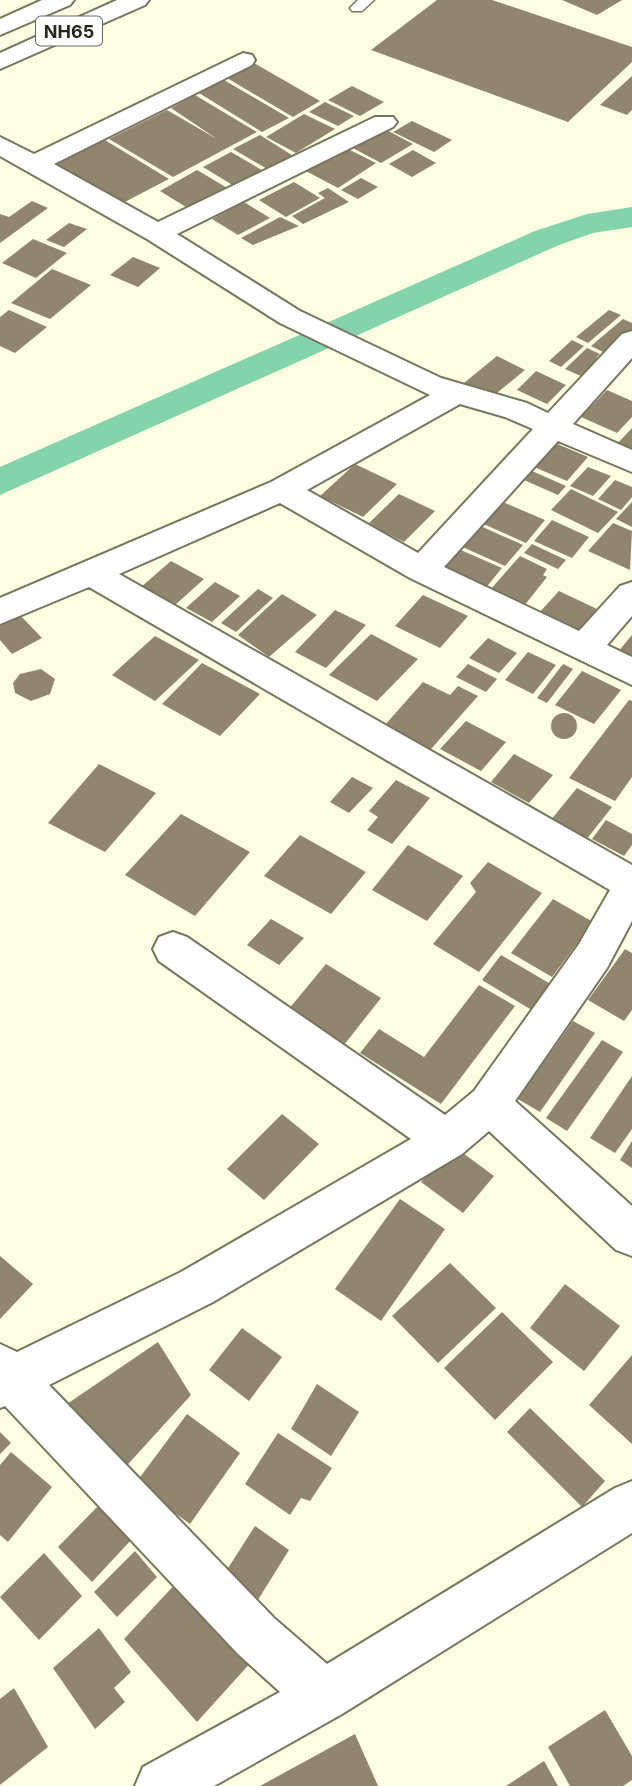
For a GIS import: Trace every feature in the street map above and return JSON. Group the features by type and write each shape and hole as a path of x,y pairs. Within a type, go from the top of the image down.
{"main road":[{"name":"NH65","path":"0,28 62,0"},
{"name":"NH65","path":"0,62 137,0"},
{"path":"36,163 243,60"},
{"path":"157,233 384,122"},
{"path":"0,145 36,163 118,214 157,233 290,317 430,385 552,424 632,462"},
{"path":"422,570 552,424 632,340"},
{"path":"0,612 282,490 456,393"},
{"path":"282,490 422,570 632,672"},
{"path":"91,573 632,885 593,956 489,1104 447,1140 197,1287 4,1377 256,1636 324,1696"},
{"path":"583,649 632,594"},
{"path":"173,950 447,1140"},
{"path":"489,1104 632,1235"},
{"path":"162,1786 324,1696 632,1505"}],"building":[{"path":"437,0 492,0 632,47 632,62 568,122 371,50"},
{"path":"562,0 622,0 597,15"},
{"path":"254,63 320,101 293,117 227,78"},
{"path":"632,76 632,110 627,115 600,105"},
{"path":"224,80 289,118 262,132 199,93"},
{"path":"352,86 384,102 360,116 328,100"},
{"path":"195,95 257,132 173,177 109,139 167,110 217,139 171,108"},
{"path":"325,102 354,116 338,126 309,112"},
{"path":"304,114 335,129 296,153 266,137"},
{"path":"412,121 452,140 434,152 393,132"},
{"path":"381,127 413,144 381,163 349,146"},
{"path":"260,135 295,157 269,170 233,149"},
{"path":"105,140 169,179 115,207 51,167"},
{"path":"340,145 376,163 338,188 302,169"},
{"path":"413,150 436,163 412,177 389,164"},
{"path":"231,152 267,173 239,189 203,167"},
{"path":"197,170 229,189 194,212 160,191"},
{"path":"361,178 378,187 358,199 341,190"},
{"path":"294,182 320,198 286,217 259,200"},
{"path":"328,188 349,202 303,224 292,216 325,198 318,193"},
{"path":"32,201 48,208 0,243 0,214 9,217"},
{"path":"244,202 270,218 238,235 212,219"},
{"path":"280,217 299,226 253,245 241,238"},
{"path":"69,223 87,229 64,247 46,240"},
{"path":"33,239 67,253 36,278 2,263"},
{"path":"133,257 160,268 138,287 110,275"},
{"path":"52,269 91,285 50,319 11,303"},
{"path":"9,310 47,327 15,353 0,346 0,317"},
{"path":"609,310 621,315 588,343 576,337"},
{"path":"623,319 632,323 632,332 607,354 591,346"},
{"path":"572,340 584,346 561,367 549,361"},
{"path":"587,348 600,354 596,358 601,360 583,377 565,369"},
{"path":"497,356 525,370 492,397 464,383"},
{"path":"536,371 566,385 547,404 517,390"},
{"path":"607,390 632,401 632,417 617,433 581,417"},
{"path":"632,428 632,451 617,444"},
{"path":"548,440 588,457 567,481 527,464"},
{"path":"355,464 397,484 363,517 320,496"},
{"path":"523,467 566,486 558,495 515,476"},
{"path":"588,467 611,476 593,496 570,486"},
{"path":"615,480 632,487 632,497 621,510 598,499"},
{"path":"571,489 618,512 598,533 551,510"},
{"path":"399,494 435,511 404,542 368,524"},
{"path":"498,500 545,520 526,543 479,522"},
{"path":"632,502 632,527 616,519"},
{"path":"552,520 589,537 572,558 534,541"},
{"path":"613,523 632,531 630,570 588,551"},
{"path":"476,524 523,545 505,566 458,545"},
{"path":"532,544 566,560 558,569 524,553"},
{"path":"456,548 502,568 484,590 437,569"},
{"path":"520,556 547,569 543,575 547,577 524,606 490,590"},
{"path":"171,561 204,579 174,606 141,587"},
{"path":"215,582 240,596 212,622 186,608"},
{"path":"258,589 273,598 236,632 221,623"},
{"path":"559,591 597,609 576,633 538,614"},
{"path":"282,594 317,615 269,657 238,635"},
{"path":"423,595 468,616 440,648 395,626"},
{"path":"335,610 366,625 326,668 295,652"},
{"path":"19,614 42,638 12,654 0,640 0,624"},
{"path":"371,634 418,659 377,701 329,675"},
{"path":"632,635 632,661 617,653"},
{"path":"155,636 199,660 155,701 112,675"},
{"path":"488,638 517,653 499,673 469,658"},
{"path":"528,652 556,665 533,694 505,680"},
{"path":"202,663 260,694 220,736 162,704"},
{"path":"468,664 497,679 486,692 456,677"},
{"path":"563,664 573,669 547,703 537,698"},
{"path":"41,669 55,679 50,694 31,701 15,693 13,683 20,674"},
{"path":"582,671 621,690 594,724 555,705"},
{"path":"423,682 450,695 458,686 478,696 431,749 385,725"},
{"path":"629,700 632,701 632,777 615,801 569,778"},
{"path":"564,713 573,717 577,726 573,735 564,739 555,735 551,726 555,717"},
{"path":"466,721 506,742 481,771 440,749"},
{"path":"514,754 553,775 529,803 491,782"},
{"path":"99,764 156,793 105,852 48,823"},
{"path":"352,777 373,788 349,813 330,802"},
{"path":"396,780 430,798 392,844 367,830 378,817 369,811"},
{"path":"577,788 612,807 586,840 550,821"},
{"path":"181,814 250,852 195,916 125,875"},
{"path":"606,820 632,834 632,845 624,856 592,839"},
{"path":"300,835 366,872 331,914 264,876"},
{"path":"408,845 463,876 427,921 372,890"},
{"path":"488,862 542,893 479,972 433,944 476,892 470,883"},
{"path":"553,899 593,922 552,977 511,953"},
{"path":"271,919 304,938 279,965 247,945"},
{"path":"625,949 632,953 632,1010 624,1021 588,1000"},
{"path":"501,955 554,986 535,1012 482,980"},
{"path":"326,964 381,998 344,1045 288,1010"},
{"path":"479,985 515,1006 441,1104 360,1053 379,1029 424,1057"},
{"path":"573,1021 595,1033 540,1112 518,1099"},
{"path":"602,1040 623,1052 567,1131 546,1118"},
{"path":"632,1076 632,1129 615,1153 590,1138"},
{"path":"282,1114 319,1144 264,1200 227,1169"},
{"path":"632,1141 632,1168 620,1160"},
{"path":"452,1145 494,1176 463,1213 421,1182"},
{"path":"400,1199 445,1229 381,1321 335,1289"},
{"path":"0,1256 33,1284 0,1319"},
{"path":"450,1263 496,1308 438,1363 392,1316"},
{"path":"565,1284 620,1326 584,1371 530,1328"},
{"path":"502,1312 553,1362 495,1420 444,1368"},
{"path":"242,1328 282,1357 249,1401 209,1370"},
{"path":"158,1342 191,1395 120,1473 64,1406"},
{"path":"632,1355 632,1444 589,1405"},
{"path":"317,1384 359,1412 331,1456 291,1429"},
{"path":"530,1408 605,1481 582,1507 507,1432"},
{"path":"187,1414 240,1453 190,1524 135,1484"},
{"path":"0,1432 11,1443 0,1454"},
{"path":"278,1433 332,1468 310,1501 301,1498 290,1515 245,1484"},
{"path":"11,1452 52,1487 8,1542 0,1535 0,1465"},
{"path":"100,1504 133,1538 92,1582 58,1547"},
{"path":"255,1526 289,1550 256,1603 221,1579"},
{"path":"135,1551 157,1577 117,1617 94,1592"},
{"path":"44,1553 82,1596 39,1640 0,1597"},
{"path":"179,1580 253,1660 197,1722 124,1639"},
{"path":"99,1628 131,1672 114,1688 125,1702 95,1729 53,1668"},
{"path":"14,1688 48,1747 0,1785 0,1699"},
{"path":"605,1710 632,1756 632,1780 623,1786 570,1786 548,1747"},
{"path":"355,1734 378,1786 260,1786"},
{"path":"544,1761 558,1786 506,1786"}],"waterway":[{"path":"0,482 547,238 587,224 632,217"}]}
